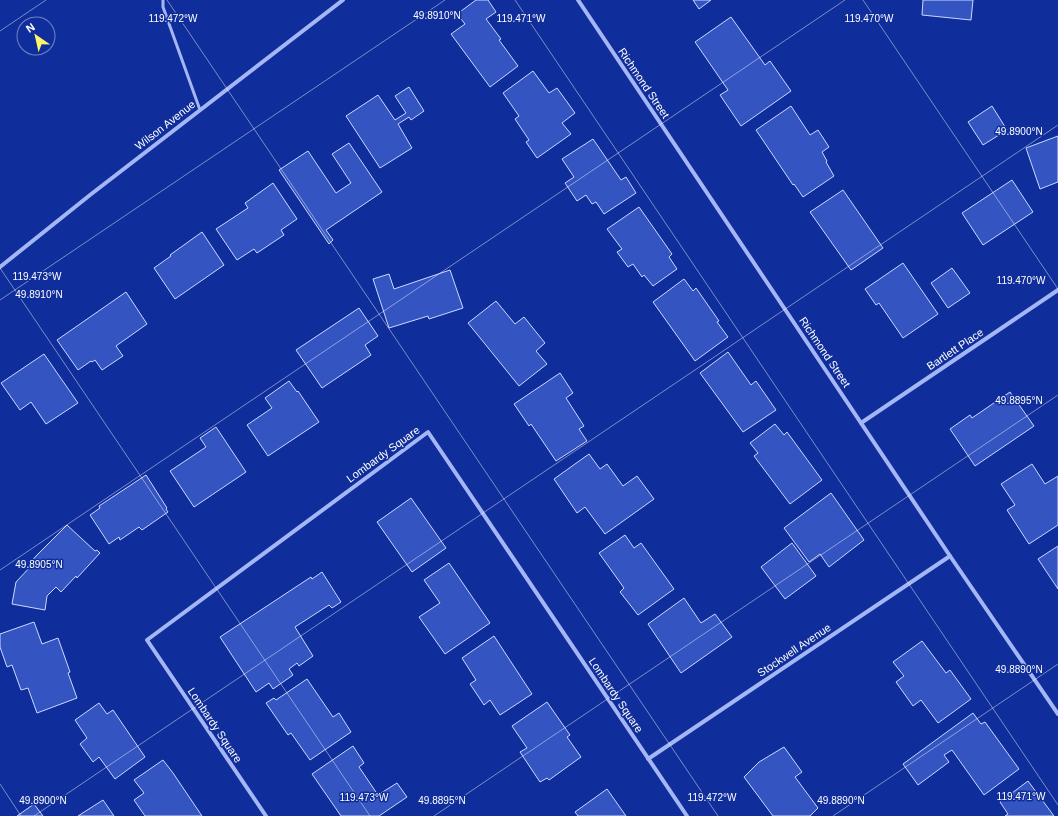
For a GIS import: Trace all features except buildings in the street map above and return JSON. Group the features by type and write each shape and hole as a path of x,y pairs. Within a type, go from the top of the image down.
{"street":[{"name":"Wilson Avenue","path":"0,266 343,0"},
{"name":"Richmond Street","path":"578,0 950,556 1058,714"},
{"name":"Bartlett Place","path":"861,423 1058,290"},
{"name":"Lombardy Square","path":"266,816 147,640 428,432 687,816"},
{"name":"Stockwell Avenue","path":"648,759 950,556"}],"lane":[{"path":"163,0 162,7 200,110"}]}
